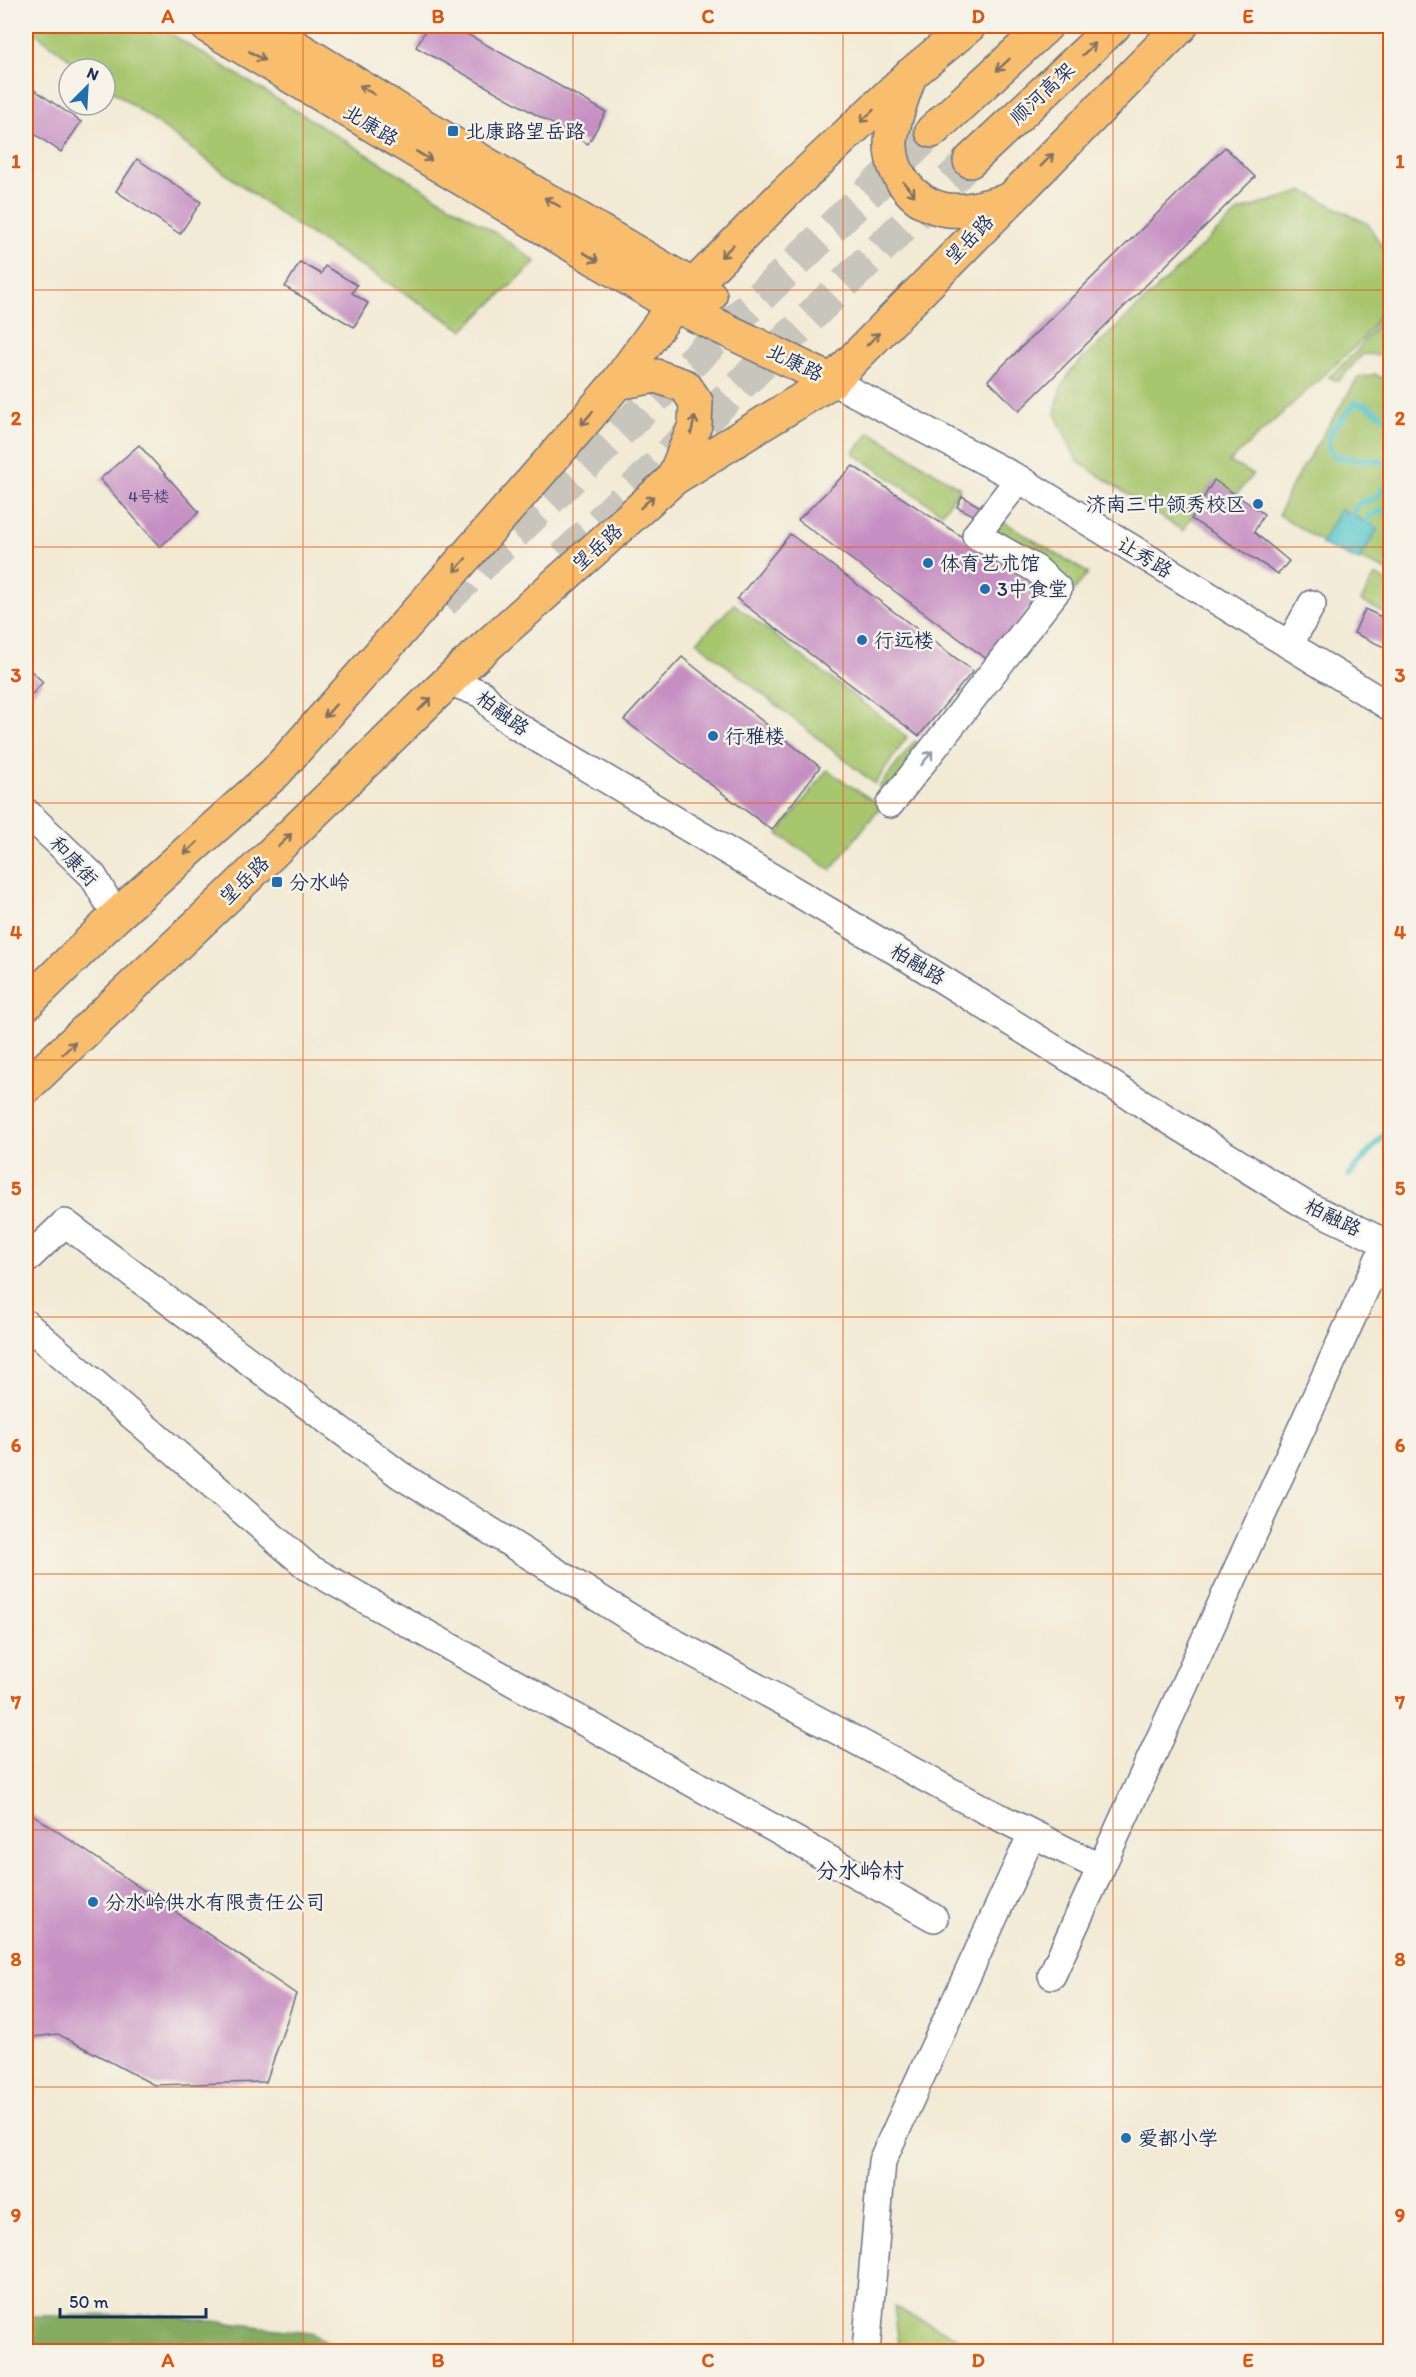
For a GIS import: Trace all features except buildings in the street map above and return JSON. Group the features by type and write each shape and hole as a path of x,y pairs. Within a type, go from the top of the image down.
{"main road":[{"name":"北康路","path":"207,26 832,381"},
{"name":"北康路","path":"262,26 473,156 683,295"},
{"path":"26,1005 116,916 276,771 485,537 617,383 683,295 910,75 969,26"},
{"path":"932,131 1046,26"},
{"name":"顺河高架","path":"970,162 1114,26"},
{"name":"望岳路","path":"26,1087 229,895 448,681 673,479 832,381 1006,201 1181,26"},
{"path":"910,75 891,142 896,173 908,189 914,196 943,209 975,209 1006,201"},
{"path":"617,383 656,376 685,386 696,402 695,424 673,479"}],"street":[{"name":"让秀路","path":"832,381 1019,479 1390,707"},
{"path":"890,804 1058,589 1036,569 976,535 1019,479"},
{"path":"1289,645 1312,603"},
{"name":"柏融路","path":"448,681 482,694 497,711 515,725 911,960 1304,1204 1388,1244"},
{"name":"和康街","path":"26,812 93,876 116,916"},
{"path":"26,1260 65,1223 400,1474 647,1628 1032,1834 1101,1868"},
{"path":"1052,1975 1388,1244"},
{"path":"26,1324 309,1568 934,1918"},
{"path":"866,2352 882,2161 1032,1834"}],"green space":[{"path":"26,26 158,26 499,235 536,262 463,330 294,224 117,94 117,57 67,57"},
{"path":"1304,191 1368,224 1390,259 1387,306 1362,340 1229,462 1253,474 1236,495 1214,481 1183,531 1077,461 1055,414 1060,390 1072,369 1239,211"},
{"path":"1390,308 1390,356 1363,354 1338,381 1329,377 1355,353"},
{"path":"1375,374 1390,383 1390,572 1327,545 1279,515 1289,490 1358,378"},
{"path":"870,432 960,488 942,513 853,453"},
{"path":"997,518 1088,573 1071,594 987,530"},
{"path":"1375,575 1390,583 1390,616 1361,601"},
{"path":"734,604 907,737 875,784 697,642"},
{"path":"915,741 926,749 890,796 879,787"},
{"path":"827,770 881,806 831,870 778,834"},
{"path":"894,2307 986,2351 900,2351"},
{"path":"163,2315 311,2333 341,2351 26,2351 26,2318 32,2316"}],"water":[{"path":"1340,509 1378,528 1359,561 1321,544"}],"waterway":[{"path":"1390,418 1387,419 1366,405 1355,403 1331,431 1328,445 1335,457 1379,461 1390,465"},
{"path":"1352,515 1359,503 1374,499 1390,482"},
{"path":"1368,523 1368,516 1390,508"},
{"path":"1349,1175 1390,1128"}],"tunnel":[{"path":"443,602 932,131"},
{"path":"564,557 970,161"}],"place":[{"name":"北康路望岳路","path":"453,131"},
{"name":"济南三中领秀校区","path":"1258,504"},
{"name":"体育艺术馆","path":"928,563"},
{"name":"3中食堂","path":"985,589"},
{"name":"行远楼","path":"862,640"},
{"name":"行雅楼","path":"713,736"},
{"name":"分水岭","path":"277,882"},
{"name":"分水岭供水有限责任公司","path":"93,1902"},
{"name":"爱都小学","path":"1126,2138"}],"district":[{"name":"分水岭村","path":"860,1870"}]}
